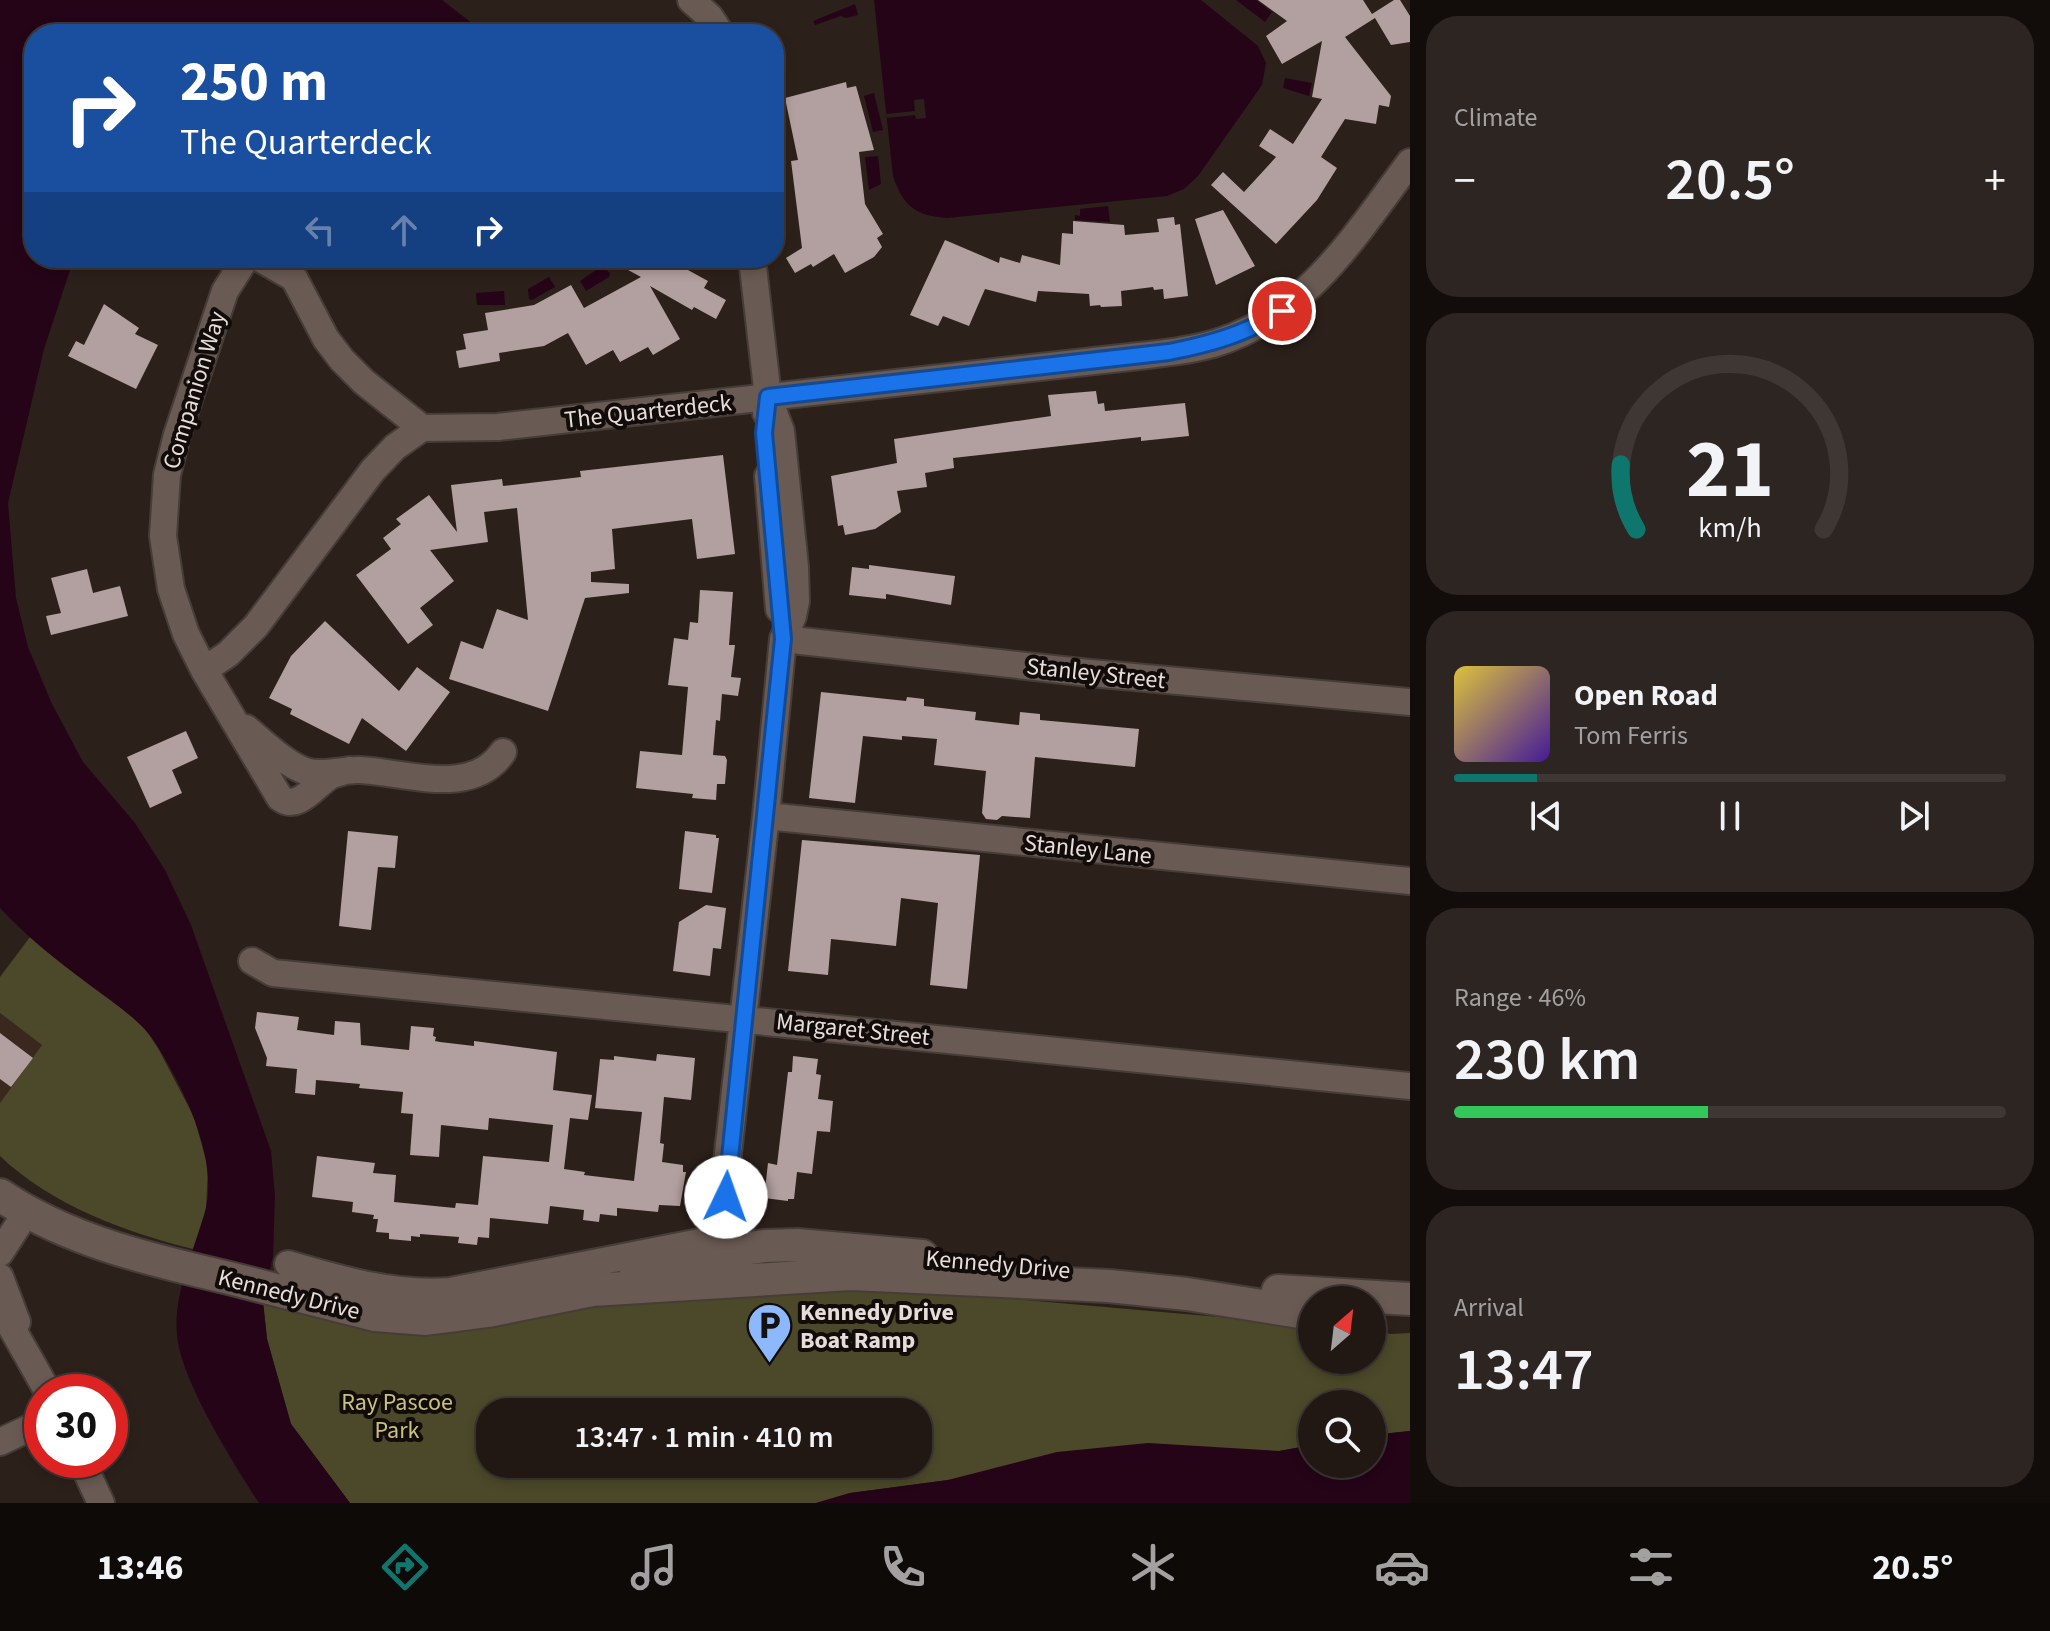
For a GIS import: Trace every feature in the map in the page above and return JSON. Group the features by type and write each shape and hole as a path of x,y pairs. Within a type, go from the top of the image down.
{"street":[{"path":"691,0 715,24"},
{"name":"The Quarterdeck","path":"422,428 498,427 1121,358 1215,343 1255,327 1303,295 1341,254 1410,162"},
{"name":"Companion Way","path":"240,268 225,291 171,456 163,536 171,589 186,634 204,670 273,790 283,801 291,803 299,800 332,775 349,770"},
{"path":"204,670 249,634 373,470 395,447 422,428 364,382 342,360 326,339 294,278 276,268"},
{"path":"753,268 768,397 764,433 783,639 725,1180 730,1244 734,1259 740,1263 822,1262 856,1265 890,1276"},
{"name":"Stanley Street","path":"783,639 1090,673 1410,702"},
{"name":"Companion Way","path":"228,707 247,729 300,769 316,773 349,770 463,778 492,767 503,752"},
{"name":"Stanley Lane","path":"766,816 1410,881"},
{"name":"Margaret Street","path":"252,961 273,973 1410,1086"},
{"name":"Kennedy Drive","path":"0,1195 26,1213 71,1234 175,1265 284,1278 375,1315 426,1319 488,1311 592,1290 851,1274 1109,1286 1187,1294 1298,1312"},
{"path":"0,1253 26,1213"},
{"path":"284,1278 385,1289 450,1291 730,1244"},
{"name":"Kennedy Drive","path":"592,1290 730,1244 797,1245 1347,1296 1410,1296"},
{"path":"0,1277 31,1358"},
{"path":"0,1307 39,1374"},
{"path":"1386,1318 1410,1318"},
{"path":"0,1442 24,1431"},
{"path":"89,1478 101,1503"}],"shaded area":[{"path":"0,0 442,0 473,24 24,24 24,268 71,268 44,349 8,503 16,598 28,647 52,704 83,762 135,823 165,870 191,925 271,1151 275,1196 273,1256 263,1301 267,1339 291,1424 350,1503 259,1503 223,1445 188,1375 177,1335 181,1288 205,1212 208,1192 207,1170 197,1126 168,1065 143,1028 42,947 0,908"},
{"path":"874,0 1201,0 1258,46 1266,63 1262,85 1198,176 1184,189 1167,196 936,217 912,208 901,195 893,176"},
{"path":"1236,0 1256,0 1272,12 1265,22"},
{"path":"855,4 858,15 841,16 815,25 813,21"},
{"path":"1285,78 1312,83 1309,96 1283,88"},
{"path":"874,93 883,130 873,132 864,96"},
{"path":"878,156 881,184 869,190 865,157"},
{"path":"1108,206 1110,222 1075,220 1075,215 1080,216 1080,209"},
{"path":"599,268 610,273 609,277 586,291 580,281"},
{"path":"549,277 555,287 529,299 528,289"},
{"path":"504,291 505,305 477,305 476,293"},
{"path":"0,1013 42,1045 0,1103"},
{"path":"1410,1431 1410,1503 816,1503 850,1493 948,1480 1057,1452 1148,1443 1279,1451 1298,1448 1298,1478 1386,1478 1386,1434"}],"green space":[{"path":"30,937 143,1025 159,1050 194,1117 208,1167 206,1209 193,1249 141,1234 90,1214 42,1189 0,1156 0,1103 42,1045 0,1013 0,977"},
{"name":"Ray Pascoe Park","path":"760,1289 959,1291 980,1296 1242,1319 1298,1329 1298,1374 1386,1374 1386,1333 1410,1333 1410,1431 1386,1434 1386,1390 1298,1390 1298,1448 1279,1451 948,1480 850,1493 816,1503 350,1503 291,1424 267,1339 263,1301"}],"pier":[{"path":"924,99 926,118 916,119 915,115 887,118 886,114 915,111 914,100"}],"building":[{"path":"1258,0 1363,0 1372,14 1394,0 1400,0 1410,16 1410,42 1391,45 1375,18 1345,37 1391,96 1389,107 1379,105 1376,124 1345,119 1321,157 1337,168 1317,200 1276,244 1211,185 1223,172 1244,192 1276,157 1259,146 1270,129 1293,144 1322,99 1312,97 1322,41 1282,64 1266,36 1287,21"},
{"path":"846,82 847,88 856,86 874,150 859,152 865,204 883,234 877,238 882,247 874,257 845,273 834,254 813,267 811,264 795,273 786,258 802,248 791,161 798,160 785,98"},
{"path":"1223,210 1255,266 1216,285 1195,219"},
{"path":"1174,217 1175,225 1180,224 1188,296 1164,299 1163,289 1154,290 1153,287 1121,291 1122,306 1101,307 1090,306 1089,294 1038,291 1036,302 985,289 969,326 943,316 938,326 910,315 945,240 999,263 1000,257 1020,263 1022,255 1060,265 1062,233 1073,234 1073,221 1124,225 1125,235 1159,232 1157,219"},
{"path":"624,268 684,268 708,281 704,288 726,300 716,319 694,307 692,310 650,286 680,339 653,355 648,347 620,362 613,350 586,365 568,333 544,346 499,353 500,361 459,368 456,351 466,349 463,334 488,330 485,313 534,305 571,285 584,308 641,277"},
{"path":"104,304 139,328 135,334 158,345 136,389 68,356 76,341 84,345"},
{"path":"1096,391 1098,404 1104,403 1105,411 1185,403 1189,436 1141,441 1141,437 953,458 954,468 925,473 927,487 897,491 901,512 875,529 845,535 843,525 838,526 831,476 897,463 894,439 1051,416 1048,395"},
{"path":"723,455 735,554 697,559 692,519 612,529 615,569 591,572 591,582 629,584 629,593 585,598 548,711 449,679 461,641 483,649 497,609 528,620 517,508 484,512 488,542 430,550 454,581 420,608 433,625 408,644 356,575 391,549 383,538 401,524 396,519 429,495 457,532 451,485 502,479 503,486 581,477 580,471"},
{"path":"869,565 955,576 951,605 886,594 886,599 849,595 852,567 869,569"},
{"path":"87,569 93,593 120,586 128,616 51,635 46,616 61,613 51,578"},
{"path":"700,590 733,592 729,645 735,645 731,677 741,678 738,696 722,694 720,721 716,720 713,755 725,756 727,760 725,784 717,784 716,800 692,798 693,794 636,788 640,751 682,755 688,687 668,685 674,638 688,640 690,622 698,623"},
{"path":"325,621 399,691 417,667 450,692 406,751 362,718 349,744 290,714 292,709 269,698 291,656"},
{"path":"821,692 906,701 907,697 924,699 924,706 976,712 975,720 1019,725 1020,712 1040,714 1040,720 1139,729 1135,767 1035,757 1030,818 1002,816 997,820 986,819 982,813 986,771 934,765 937,739 902,736 902,740 863,736 855,803 809,798"},
{"path":"186,731 198,758 172,770 182,793 150,808 127,757"},
{"path":"348,831 398,836 395,868 378,867 371,930 339,926"},
{"path":"685,831 719,838 712,893 679,889"},
{"path":"802,840 980,855 967,989 930,985 938,903 901,898 896,946 831,939 828,975 788,971"},
{"path":"706,905 726,908 721,949 713,948 710,976 673,971 679,922"},
{"path":"257,1012 299,1017 297,1030 334,1035 335,1021 360,1023 361,1045 409,1050 411,1026 434,1028 435,1041 440,1042 474,1046 474,1041 557,1052 553,1090 592,1095 588,1120 570,1118 564,1169 585,1172 584,1175 634,1181 642,1112 595,1108 600,1059 614,1060 614,1056 656,1061 657,1054 695,1058 691,1100 664,1097 660,1143 664,1144 662,1162 683,1165 683,1172 686,1172 680,1206 659,1205 658,1212 617,1208 617,1216 600,1214 599,1222 583,1220 584,1210 550,1206 548,1224 490,1218 489,1238 478,1237 477,1245 458,1243 459,1237 420,1234 420,1237 411,1236 411,1241 389,1239 389,1233 376,1232 378,1219 373,1219 374,1215 352,1212 353,1202 312,1197 317,1156 375,1163 373,1173 396,1175 394,1202 455,1208 456,1203 478,1205 483,1156 549,1162 553,1125 489,1118 488,1130 441,1125 439,1157 410,1155 413,1114 401,1113 403,1092 316,1080 315,1095 295,1093 297,1069 266,1066 267,1058 255,1028"},
{"path":"0,1033 33,1058 11,1087 0,1079"},
{"path":"793,1056 818,1059 816,1074 821,1075 818,1099 833,1101 830,1132 817,1131 812,1174 797,1172 794,1199 788,1201 764,1198 768,1163 777,1165 788,1072 792,1072"}],"place":[{"name":"Kennedy Drive Boat Ramp","path":"769,1365"}],"route":[{"path":"726,1197 725,1180 783,639 764,433 768,397 1169,352 1215,343 1255,327 1282,311"}]}
